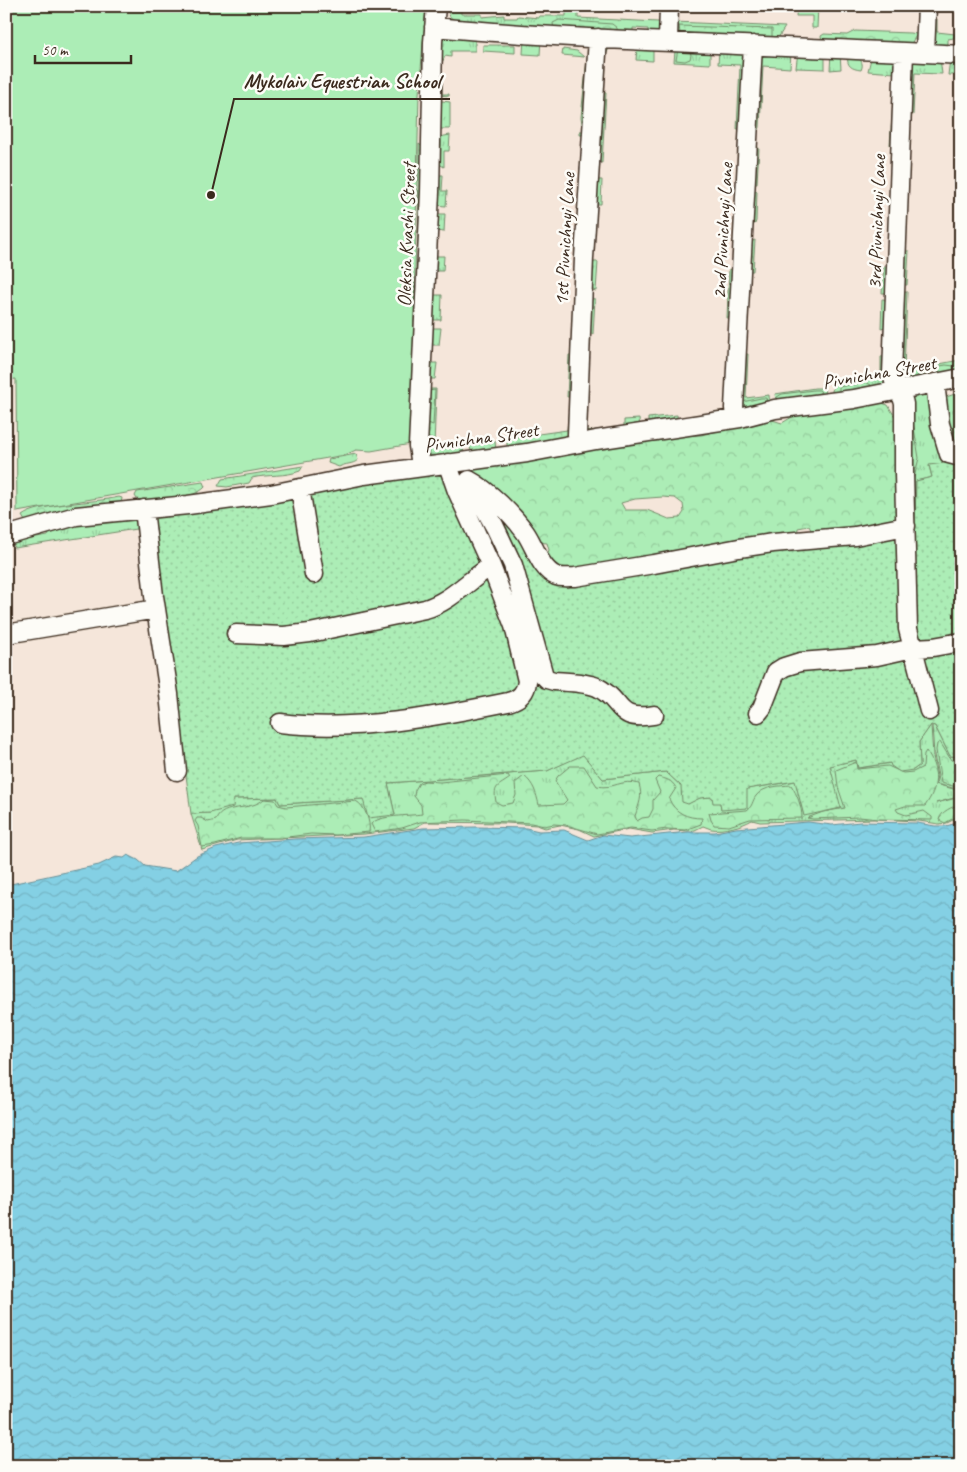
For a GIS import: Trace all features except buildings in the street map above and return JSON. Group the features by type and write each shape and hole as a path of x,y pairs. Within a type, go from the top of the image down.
{"street":[{"name":"Oleksia Kvashi Street","path":"421,466 418,446 430,192 436,6"},
{"path":"668,41 669,6"},
{"path":"924,53 927,6"},
{"path":"434,27 480,32 961,55"},
{"name":"1st Pivnichnyi Lane","path":"579,443 577,434 582,295 598,38"},
{"name":"2nd Pivnichnyi Lane","path":"735,419 736,358 753,45"},
{"name":"3rd Pivnichnyi Lane","path":"904,53 892,367 894,384 902,396 904,404 908,629 930,711"},
{"name":"Pivnichna Street","path":"6,536 76,516 188,505 271,494 364,475 527,453 735,419 775,409 846,400 961,378"},
{"path":"935,383 940,424 949,454 961,458"},
{"path":"280,723 323,726 397,721 472,710 516,700 522,694 527,682 514,626 491,566 457,491 450,471 454,463 469,480 496,527 512,565 544,676 554,681 594,686 606,692 624,712 632,716 640,717 654,714"},
{"path":"469,480 478,485 508,512 525,532 544,567 556,576 563,577 575,577 654,564 739,548 855,536 906,526"},
{"path":"300,488 314,574"},
{"path":"144,509 169,694 177,771"},
{"path":"236,634 284,636 310,633 424,610 431,608 460,590 491,566"},
{"path":"6,634 156,609"},
{"path":"758,713 762,708 776,672 784,667 800,662 877,656 913,648 961,642"}],"green space":[{"path":"6,6 426,6 419,94 411,444 371,451 356,450 345,455 17,512 16,379 6,380"},
{"path":"446,6 461,6 461,14 482,14 482,17 504,15 504,18 517,18 518,16 539,18 539,16 566,16 566,6 578,6 578,18 658,22 661,25 662,32 648,36 648,29 633,28 633,35 457,21 450,17"},
{"path":"797,6 818,6 817,28 812,28 812,16 796,16"},
{"path":"933,18 937,19 937,32 955,34 954,38 948,39 948,45 956,46 957,33 961,34 961,52 934,46"},
{"path":"559,20 612,24 617,28 617,33 554,30 553,23"},
{"path":"675,22 785,27 778,38 772,41 683,38 676,32"},
{"path":"679,26 772,29 772,37 767,40 684,35 680,33"},
{"path":"855,31 917,34 909,47 822,40 821,36 824,34 847,35"},
{"path":"475,35 475,51 451,51 451,57 445,56 442,63 442,94 449,94 449,96 437,95 441,38 445,36"},
{"path":"524,38 541,39 540,55 523,54"},
{"path":"483,45 515,45 515,53 483,51"},
{"path":"607,46 610,46 602,64 601,92 606,93 602,163 594,160 601,57"},
{"path":"637,46 653,47 653,61 636,60"},
{"path":"563,49 577,51 584,57 562,55"},
{"path":"678,49 690,51 690,59 685,61 676,60"},
{"path":"710,50 710,64 674,62 675,51"},
{"path":"719,51 744,52 745,127 737,129 740,65 718,64"},
{"path":"791,51 790,68 763,66 760,127 759,130 752,130 760,55 766,52"},
{"path":"798,51 825,52 825,69 796,68"},
{"path":"831,53 840,53 841,69 830,70"},
{"path":"872,54 897,61 896,145 890,145 895,73 868,71"},
{"path":"848,56 857,56 862,64 861,70 850,66"},
{"path":"940,58 942,74 915,73 913,115 907,115 910,61"},
{"path":"587,59 592,59 587,135 580,135 580,131 584,131 581,117"},
{"path":"950,59 961,59 961,75 948,75"},
{"path":"437,102 450,102 450,129 436,129"},
{"path":"450,135 449,151 444,151 444,167 435,161 439,137"},
{"path":"419,144 424,148 422,237 418,244"},
{"path":"751,148 759,148 757,183 749,183"},
{"path":"443,175 442,191 447,191 446,206 434,205 435,178"},
{"path":"594,180 602,180 601,204 593,204"},
{"path":"757,191 756,221 755,224 748,223 749,192"},
{"path":"437,214 445,214 444,232 436,231"},
{"path":"755,240 753,271 747,271 747,244"},
{"path":"899,251 909,251 907,285 898,285"},
{"path":"444,256 443,271 431,271 432,258"},
{"path":"593,262 598,262 596,291 586,288 587,270 592,269"},
{"path":"884,266 891,267 891,293 882,293"},
{"path":"729,269 734,270 734,317 727,318"},
{"path":"898,292 907,292 904,370 928,366 931,380 905,385 894,369"},
{"path":"434,295 442,295 441,320 429,320"},
{"path":"586,298 595,299 593,334 590,334 591,316 586,315"},
{"path":"882,299 891,300 890,326 881,328"},
{"path":"428,328 441,328 439,345 427,345"},
{"path":"741,354 748,354 746,398 769,395 770,406 742,414"},
{"path":"569,355 576,355 575,395 567,397"},
{"path":"889,356 887,384 833,398 834,384 881,378 881,357"},
{"path":"960,360 961,375 937,379 934,365"},
{"path":"430,363 437,363 435,379 428,379"},
{"path":"946,365 954,366 953,372 941,375 938,368"},
{"path":"919,370 919,378 913,381 905,379 903,375 906,372"},
{"path":"866,382 871,385 866,390 839,393 839,387"},
{"path":"824,388 826,399 777,405 775,394"},
{"path":"426,389 436,389 434,448 463,445 464,455 431,458 424,451"},
{"path":"927,389 944,452 943,463 929,466 932,477 916,481 915,526 909,527 908,416 912,393"},
{"path":"435,390 433,425 428,423 428,391"},
{"path":"814,390 821,392 812,397 781,402 777,400 777,397 782,394"},
{"path":"961,392 961,452 953,448 945,411 946,397"},
{"path":"766,398 768,404 742,411 742,402"},
{"path":"882,403 888,405 895,417 899,522 812,532 809,526 798,528 797,535 707,545 691,555 674,551 569,569 556,568 547,556 549,550 547,543 537,542 470,475 470,468 618,443 657,441 674,436 701,435 769,419 782,423 797,414","holes":["675,498 683,504 684,512 680,518 669,519 647,510 625,510 621,503 635,499"]},
{"path":"573,405 572,433 567,439 507,447 507,440 510,438 567,430 569,406"},
{"path":"677,415 678,424 648,428 648,418"},
{"path":"639,419 640,429 588,437 583,428 585,431 624,428 624,420"},
{"path":"909,422 913,422 919,458 914,478 913,523"},
{"path":"428,438 432,439 433,449 459,447 462,449 462,456 443,458 432,456 426,448 425,440"},
{"path":"495,441 496,450 471,453 470,445"},
{"path":"356,454 358,460 353,463 339,467 328,463 329,459"},
{"path":"961,461 961,757 950,756 935,726 931,725 919,742 920,765 913,770 900,772 891,766 890,763 858,768 856,760 830,766 841,808 804,816 795,781 747,789 747,808 721,810 720,803 713,803 712,797 700,798 688,804 682,802 681,786 666,772 603,779 583,755 547,771 388,783 395,815 368,818 363,799 280,804 277,798 234,799 233,807 210,813 191,814 153,517 157,515 432,469 476,485 550,575 915,526 916,481 932,477 929,465"},
{"path":"303,466 300,471 294,473 252,478 249,483 227,487 218,486 222,479"},
{"path":"203,482 205,487 194,494 186,496 144,501 137,499 135,496 137,492"},
{"path":"122,498 121,504 25,521 22,516 41,508"},
{"path":"130,517 137,519 139,531 136,529 14,548 13,542 48,536 51,529 58,525"},
{"path":"931,725 933,756 937,776 935,784 961,791 961,796 936,803 961,797 961,816 947,823 874,819 760,822 752,820 727,829 711,829 703,826 688,831 674,830 652,833 629,829 594,836 579,829 560,825 545,828 537,825 506,823 425,822 414,828 365,834 237,840 202,850 191,814 210,813 234,799 277,798 280,804 363,799 395,815 388,783 547,771 583,754 603,779 666,772 681,786 688,804 700,798 708,797 720,803 721,810 747,789 796,781 804,815 840,808 829,766 856,760 858,768 891,763 913,770 920,765 919,742"},
{"path":"932,725 935,726 950,756 961,757 961,790 936,784 938,776 934,755"},
{"path":"940,742 951,760 961,761 961,788 941,783 936,750 937,744"},
{"path":"926,751 934,765 936,779 933,792 925,806 905,806 896,809 898,812 906,815 924,811 932,817 932,820 859,817 807,818 823,812 845,808 838,787 836,770 856,762 857,769 888,766 903,773 913,772 923,767"},
{"path":"570,766 584,766 597,786 608,787 627,782 639,784 641,797 635,816 637,821 649,817 653,809 653,800 660,792 655,780 658,777 668,780 676,788 669,799 675,808 682,814 702,818 701,824 685,830 667,829 652,831 631,828 597,834 566,825 554,824 544,826 531,823 465,820 420,822 402,828 375,832 371,824 387,817 422,814 421,805 414,796 419,783 425,781 440,782 508,775 510,778 497,787 495,792 496,802 502,805 513,803 516,795 515,783 524,776 536,793 539,805 563,804 567,800 555,781"},
{"path":"791,785 799,801 802,818 750,819 729,826 714,825 711,820 709,813 747,810 756,796 763,790"},
{"path":"264,799 275,800 278,805 286,807 356,801 367,815 369,832 336,835 311,834 280,838 241,838 202,847 198,826 195,821 197,818 208,822 216,820 224,811 252,805"},
{"path":"961,804 961,814 945,823 939,820 944,812"}],"water":[{"path":"808,822 832,825 860,822 917,823 946,826 961,822 961,1466 6,1466 6,885 99,865 116,857 124,858 128,855 145,866 176,871 197,856 216,848 238,843 364,837 423,828 476,827 526,828 539,831 564,830 588,840 603,835 630,838 688,832 715,832 736,828"}],"place":[{"name":"Mykolaiv Equestrian School","path":"211,195"}]}
